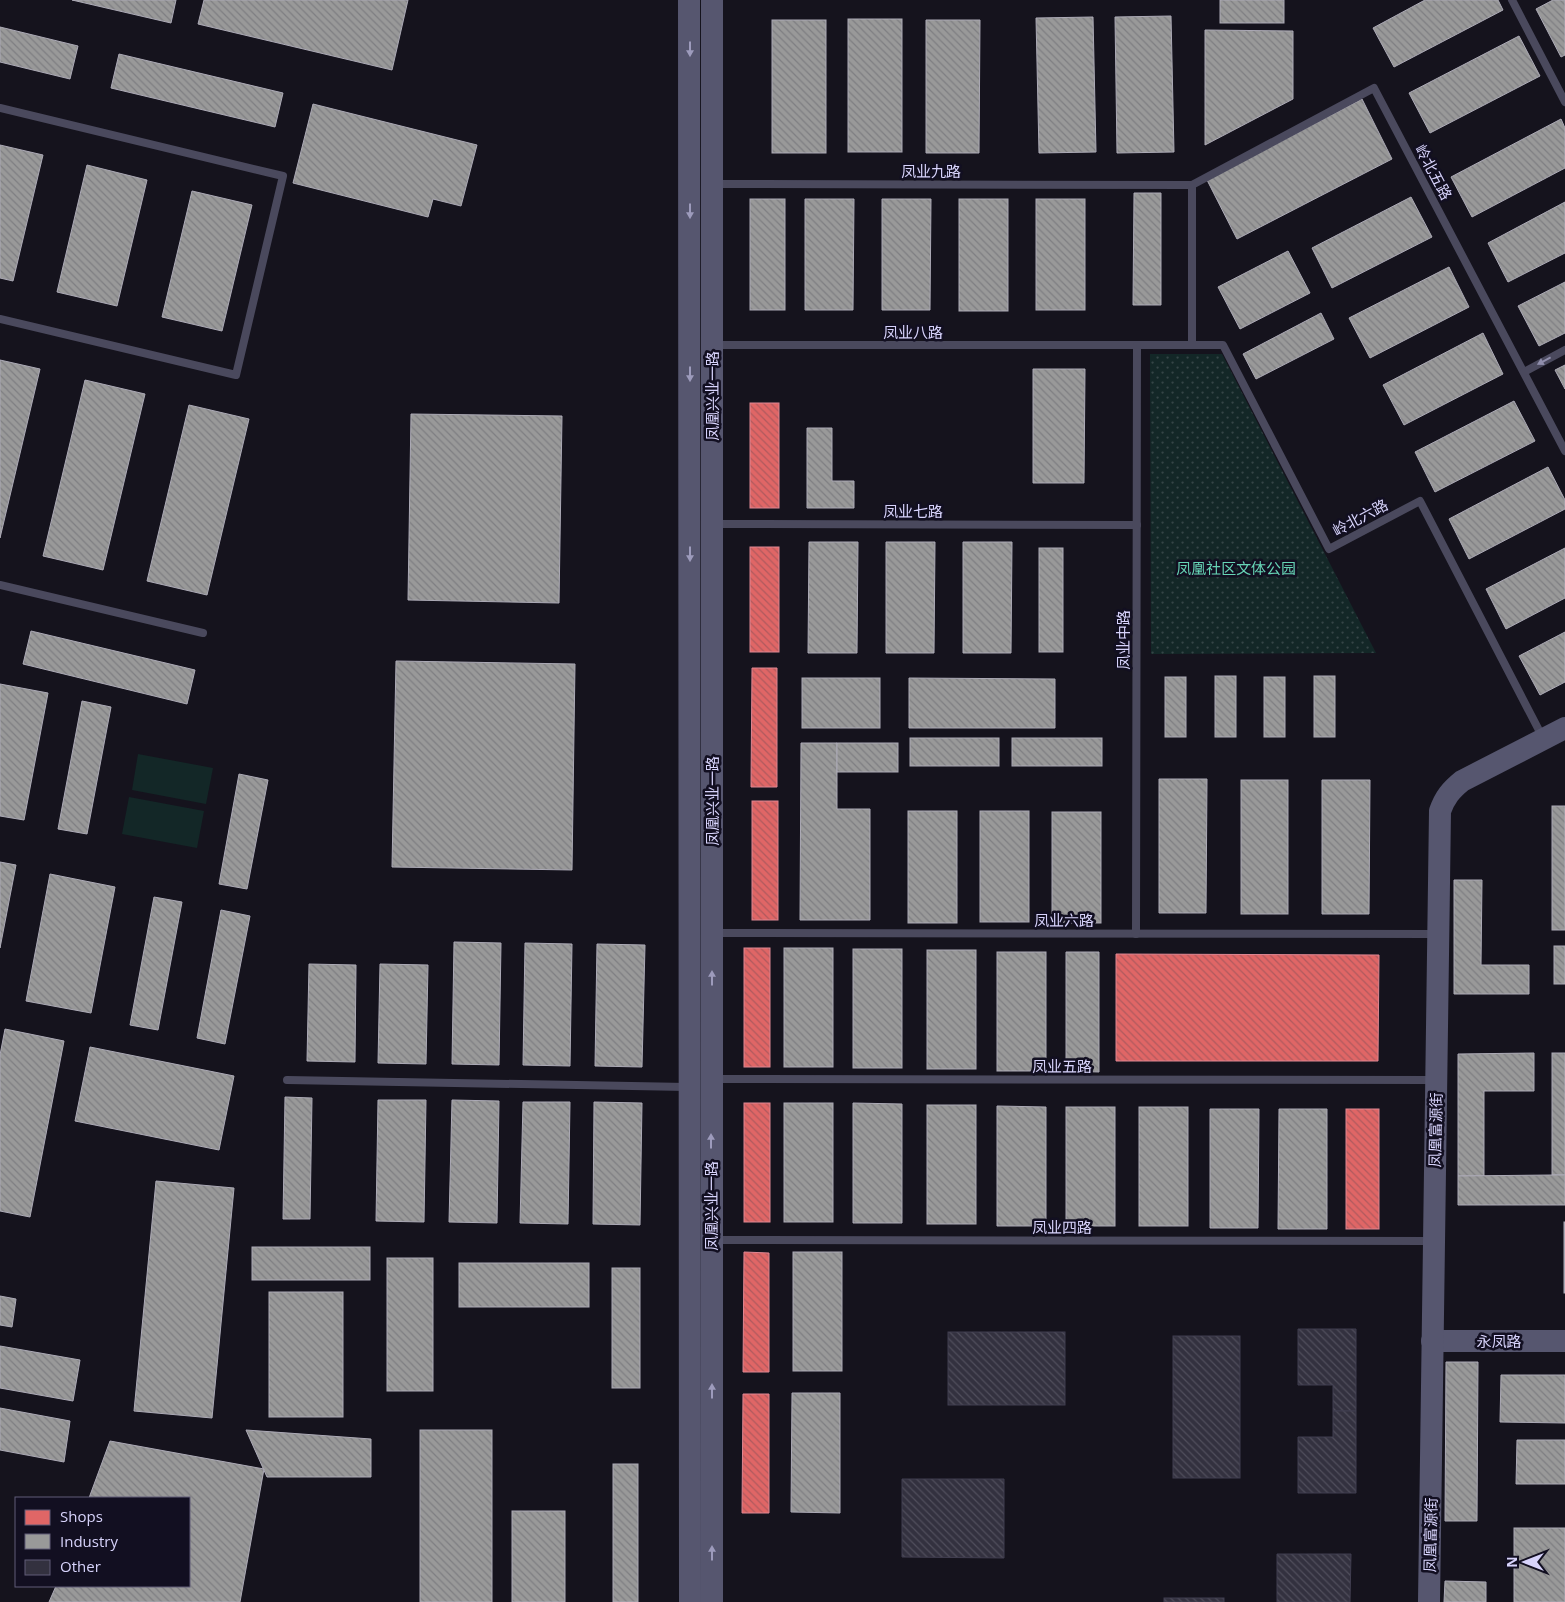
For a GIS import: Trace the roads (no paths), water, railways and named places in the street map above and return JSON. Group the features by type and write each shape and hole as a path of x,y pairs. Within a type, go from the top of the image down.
{"street":[{"name":"凤凰兴业一路","path":"690,0 701,184 701,1240 712,1602"},
{"name":"凤凰兴业一路","path":"701,184 712,0"},
{"name":"凤凰富源街","path":"1429,1602 1440,811 1444,799 1462,781 1565,728"},
{"name":"凤凰兴业一路","path":"690,1602 701,1240"},
{"name":"永凤路","path":"1432,1341 1565,1341"}],"lane":[{"path":"1512,0 1565,102"},
{"name":"岭北五路","path":"1192,185 1374,88 1565,451"},
{"path":"0,108 283,176 236,375 0,319"},
{"name":"凤业九路","path":"701,184 1192,185"},
{"path":"1192,185 1192,345"},
{"name":"凤业八路","path":"701,345 1137,346"},
{"name":"岭北六路","path":"1137,346 1223,345 1329,549 1420,501 1544,739"},
{"name":"凤业中路","path":"1136,934 1137,346"},
{"path":"1524,372 1565,350"},
{"name":"凤业七路","path":"701,524 1137,525"},
{"path":"0,585 203,633"},
{"name":"凤业六路","path":"701,933 1437,934"},
{"name":"凤业五路","path":"287,1080 700,1083 1436,1080"},
{"name":"凤业四路","path":"701,1240 1434,1241"}],"park label":[{"name":"凤凰社区文体公园","path":"1236,568"}]}
